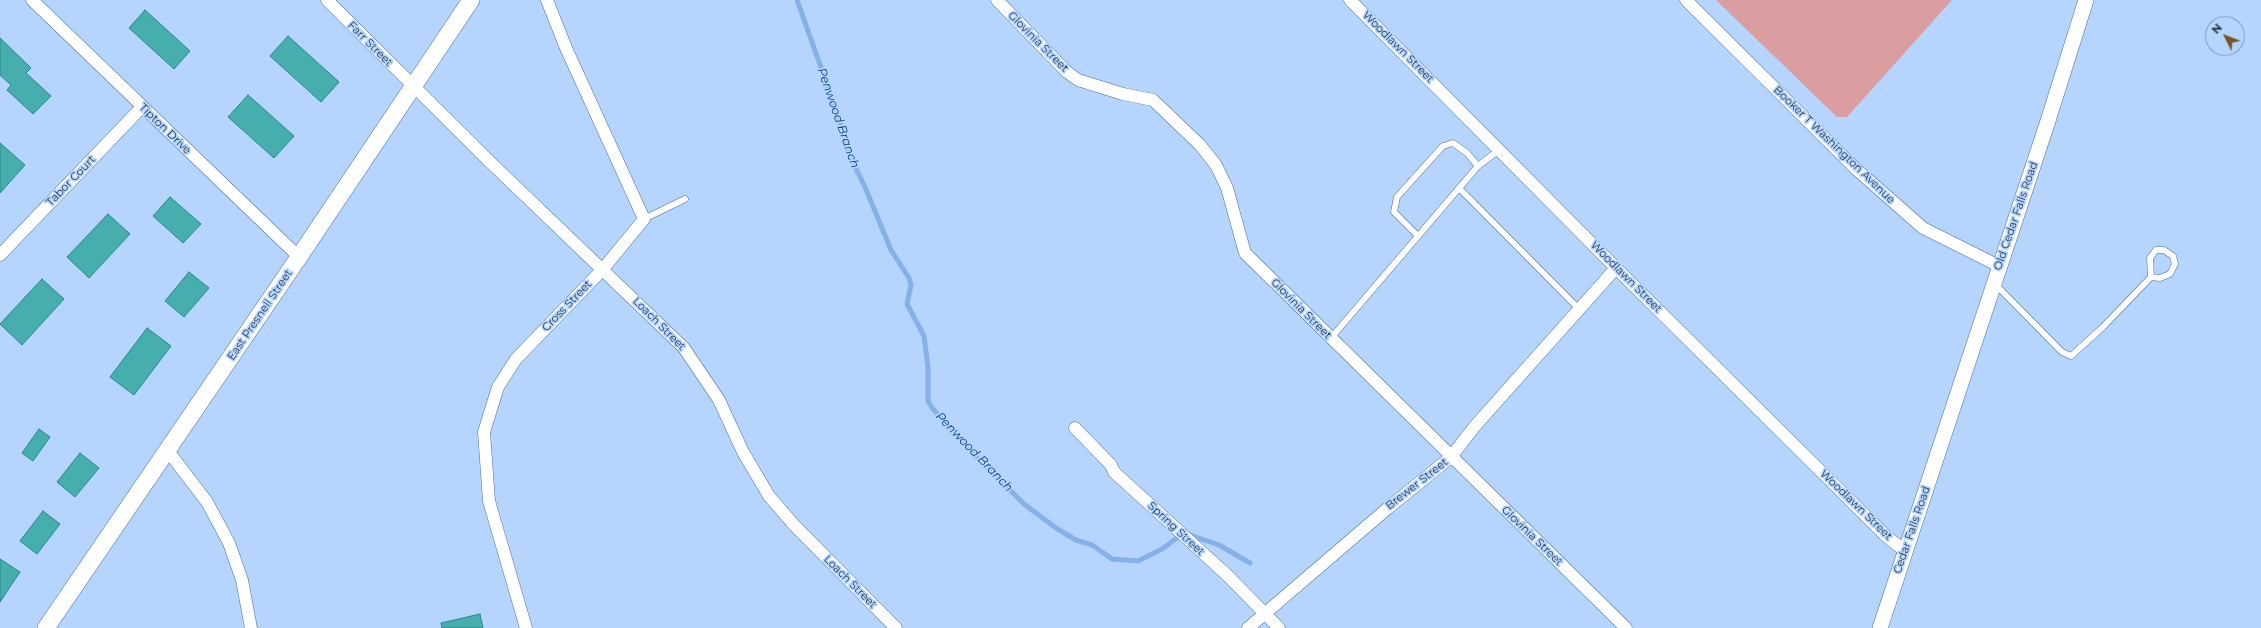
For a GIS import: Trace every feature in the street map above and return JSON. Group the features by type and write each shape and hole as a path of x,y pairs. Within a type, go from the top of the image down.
{"main road":[{"name":"East Presnell Street","path":"46,628 300,257 471,0"}],"street":[{"name":"Tipton Drive","path":"32,0 300,257"},
{"name":"Farr Street","path":"326,0 414,87"},
{"path":"547,0 566,48 644,220"},
{"name":"Glovinia Street","path":"996,0 1067,72 1078,80 1123,94 1152,100 1200,146 1216,165 1227,188 1245,253 1626,628"},
{"name":"Woodlawn Street","path":"1350,0 1616,268 1886,536 1905,551"},
{"name":"Booker T Washington Avenue","path":"1686,0 1856,169 1923,228 1999,266"},
{"name":"Old Cedar Falls Road","path":"1945,432 1999,266 2048,124 2086,0"},
{"name":"Loach Street","path":"414,87 557,228 603,269 684,348 708,381 743,452 769,496 782,512 896,628"},
{"name":"Tabor Court","path":"0,255 142,107"},
{"name":"Cross Street","path":"526,628 489,501 484,432 498,387 516,359 603,269 644,220"},
{"name":"Brewer Street","path":"1248,628 1388,508 1451,457 1475,426 1616,268"},
{"name":"Spring Street","path":"1075,428 1107,460 1114,472 1266,614 1279,628"},
{"name":"Cedar Falls Road","path":"1880,628 1945,432"},
{"path":"168,451 207,502 229,543 242,580 251,628"}],"lane":[{"path":"1418,236 1394,212 1397,197 1443,146 1453,143 1467,153 1478,166"},
{"path":"1331,338 1478,166 1499,150"},
{"path":"1459,188 1580,309"},
{"path":"644,220 685,199"},
{"path":"1994,283 2062,352 2071,356 2103,327 2150,276 2150,258 2156,250 2164,250 2173,256 2176,264 2170,274 2160,278 2150,276"}],"shaded area":[{"path":"1716,0 1952,0 1847,117 1837,117"}],"building":[{"path":"145,10 190,51 174,69 129,28"},
{"path":"288,36 339,82 321,102 270,56"},
{"path":"0,38 31,68 26,73 51,96 33,114 7,90 11,85 0,75"},
{"path":"248,95 294,136 274,158 228,117"},
{"path":"0,143 25,165 0,193"},
{"path":"170,197 201,224 183,243 153,216"},
{"path":"108,214 130,234 89,278 67,257"},
{"path":"189,272 209,288 184,317 165,301"},
{"path":"42,279 64,299 22,345 0,324"},
{"path":"147,328 171,346 134,395 110,377"},
{"path":"39,429 50,437 33,461 22,453"},
{"path":"80,453 99,468 75,497 57,482"},
{"path":"43,511 60,524 37,554 20,541"},
{"path":"0,559 20,572 0,602"},
{"path":"480,614 483,628 442,628 441,623"}],"waterway":[{"name":"Penwood Branch","path":"797,0 839,118 848,152 865,187 891,250 909,278 911,285 907,304 924,336 928,367 928,401 933,409 973,453 1024,504 1056,528 1076,540 1092,545 1112,559 1138,561 1162,549 1181,535 1190,535 1219,545 1250,563"}]}
